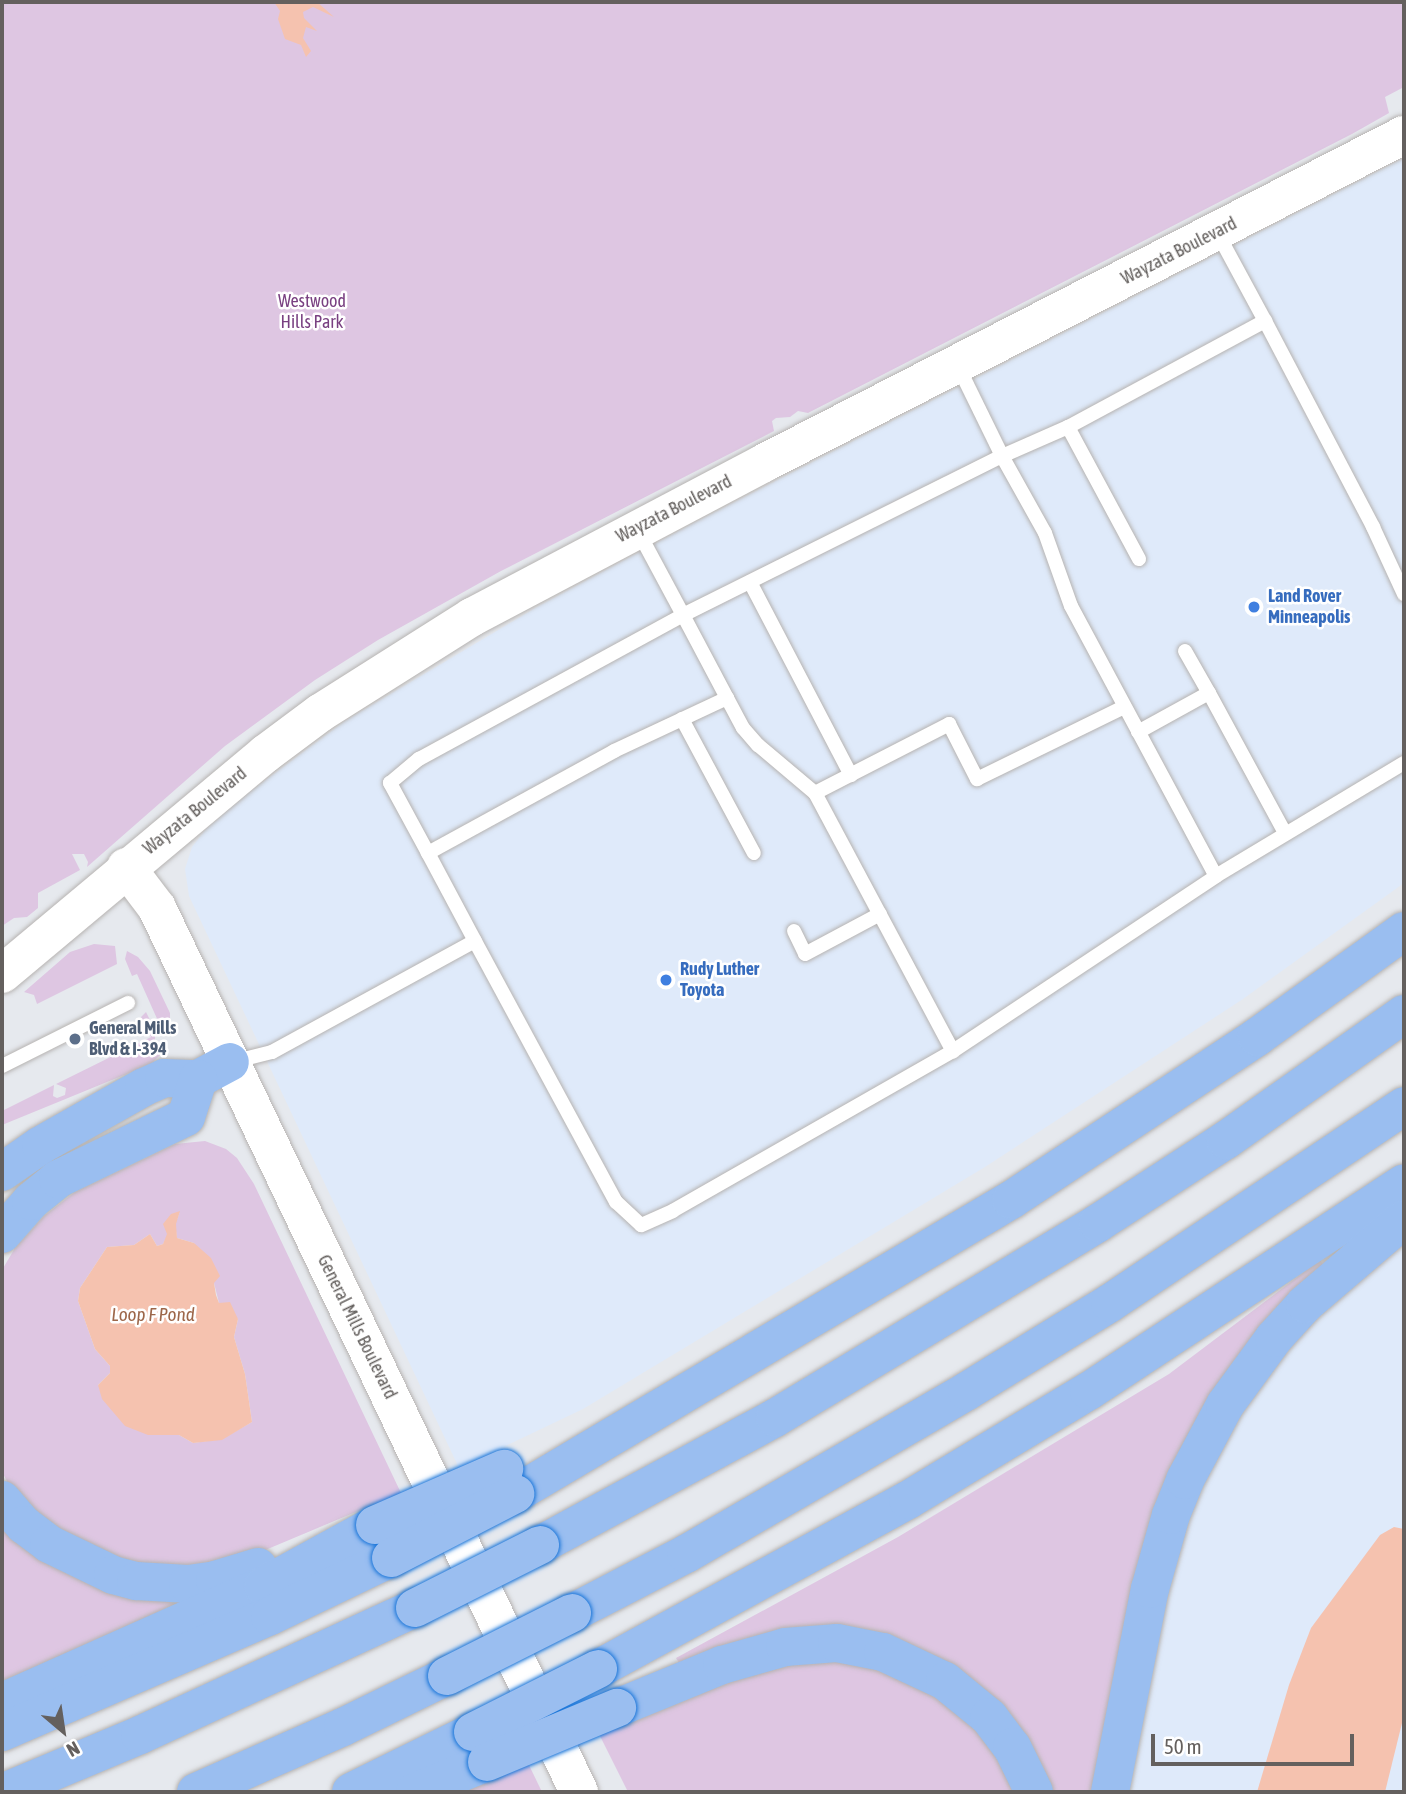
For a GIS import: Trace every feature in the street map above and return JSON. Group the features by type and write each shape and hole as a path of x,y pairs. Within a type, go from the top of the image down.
{"highway":[{"path":"2,1702 262,1586 383,1541 510,1482 727,1367 1011,1200 1257,1037 1404,931"},
{"path":"4,1792 140,1735 415,1608 540,1545 775,1418 1098,1223 1226,1140 1404,1014"},
{"path":"2,1172 41,1145 144,1087 164,1078 214,1071"},
{"path":"2,1234 31,1201 58,1180 186,1117 214,1071"},
{"path":"2,1139 51,1113 88,1100 144,1087"},
{"path":"196,1792 343,1727 686,1554 967,1391 1110,1303 1404,1106"},
{"path":"415,1792 598,1669 908,1500 1112,1376 1404,1183"},
{"path":"1110,1792 1150,1589 1167,1527 1185,1480 1225,1405 1274,1338 1305,1304 1404,1219"},
{"path":"2,1500 24,1525 49,1544 82,1562 113,1575 167,1583 215,1580 383,1541"},
{"path":"2,1732 270,1616 383,1541"},
{"path":"351,1792 480,1747 617,1708 722,1665 785,1647 837,1643 883,1652 945,1681 989,1717 1012,1747 1034,1792"}],"street":[{"name":"Wayzata Boulevard","path":"2,974 126,867 265,754 328,708 472,617 637,529 1404,135"},
{"name":"General Mills Boulevard","path":"126,867 157,908 214,1071 579,1792"}],"lane":[{"path":"1216,232 1373,527 1404,594"},
{"path":"1265,321 1068,427 1002,456 683,615 419,759 390,783 616,1202 641,1225 673,1211 953,1051 1216,876 1404,763"},
{"path":"958,365 1002,456 1045,533 1070,606 1216,876"},
{"path":"1068,427 1139,559"},
{"path":"637,529 743,728 758,745 815,793 953,1051"},
{"path":"750,582 850,775"},
{"path":"1185,651 1285,833"},
{"path":"1138,732 1209,693"},
{"path":"428,853 614,751 727,698"},
{"path":"815,793 949,724 977,779 1125,707"},
{"path":"682,719 754,853"},
{"path":"794,931 805,954 880,914"},
{"path":"214,1071 272,1052 475,941"},
{"path":"2,1066 128,1003"}],"shaded area":[{"path":"1404,158 1404,883 1243,999 985,1167 583,1409 459,1468 189,896 185,869 192,847 206,829 247,794 345,721 537,607 688,526"},
{"path":"1404,1234 1404,1792 1120,1792 1193,1493 1271,1361"}],"green space":[{"name":"Westwood Hills Park","path":"2,2 1404,2 1404,87 1385,97 1389,113 1352,134 808,413 798,411 790,417 776,418 772,421 774,431 501,571 378,640 315,680 225,746 87,867 84,854 72,854 80,870 38,893 38,908 27,917 14,918 2,926"},
{"path":"94,944 115,946 117,964 37,1004 34,995 24,992 70,952"},
{"path":"127,951 138,957 150,971 170,1013 170,1033 163,1032 137,974 132,976 125,959"},
{"path":"146,1012 155,1030 155,1047 161,1054 151,1064 2,1125 2,1111 54,1085 53,1096 57,1098 65,1095 66,1088 56,1084 151,1037 141,1017"},
{"path":"205,1141 226,1149 237,1158 254,1184 401,1493 251,1556 179,1575 70,1548 8,1483 2,1472 2,1270 15,1248 44,1216 75,1192 175,1144","holes":["180,1212 175,1224 177,1238 194,1243 214,1283 219,1303 238,1319 234,1337 245,1374 252,1422 222,1439 193,1443 179,1435 147,1434 98,1385 110,1373 110,1366 95,1349 78,1301 80,1288 107,1247 134,1245 150,1234 157,1246 163,1244"]},
{"path":"1320,1260 1327,1270 1234,1371 1097,1792 1049,1792 931,1659 681,1666 676,1658 898,1537 1169,1374"},
{"path":"2,1522 195,1599 2,1692"},
{"path":"800,1657 893,1670 981,1727 1019,1792 628,1792 599,1734 687,1696"},
{"path":"528,1763 542,1792 462,1792"}],"water":[{"path":"274,2 317,2 334,17 313,7 303,12 304,18 317,31 306,27 303,38 311,51 306,57 301,45 285,39 278,19 280,11"},
{"name":"Loop F Pond","path":"180,1211 176,1224 177,1238 194,1243 211,1258 220,1276 214,1283 219,1303 230,1302 238,1319 234,1337 245,1374 252,1422 222,1440 193,1443 179,1435 148,1435 125,1426 102,1399 98,1385 110,1373 110,1366 95,1349 78,1301 80,1288 107,1247 134,1245 150,1234 157,1246 163,1244 167,1234 163,1224 171,1214"},
{"path":"1394,1527 1404,1529 1404,1715 1385,1792 1257,1792 1289,1685 1311,1628 1380,1535"}],"place":[{"name":"Land Rover Minneapolis","path":"1254,607"},
{"name":"Rudy Luther Toyota","path":"666,980"},
{"name":"General Mills Blvd & I-394","path":"75,1039"}]}
